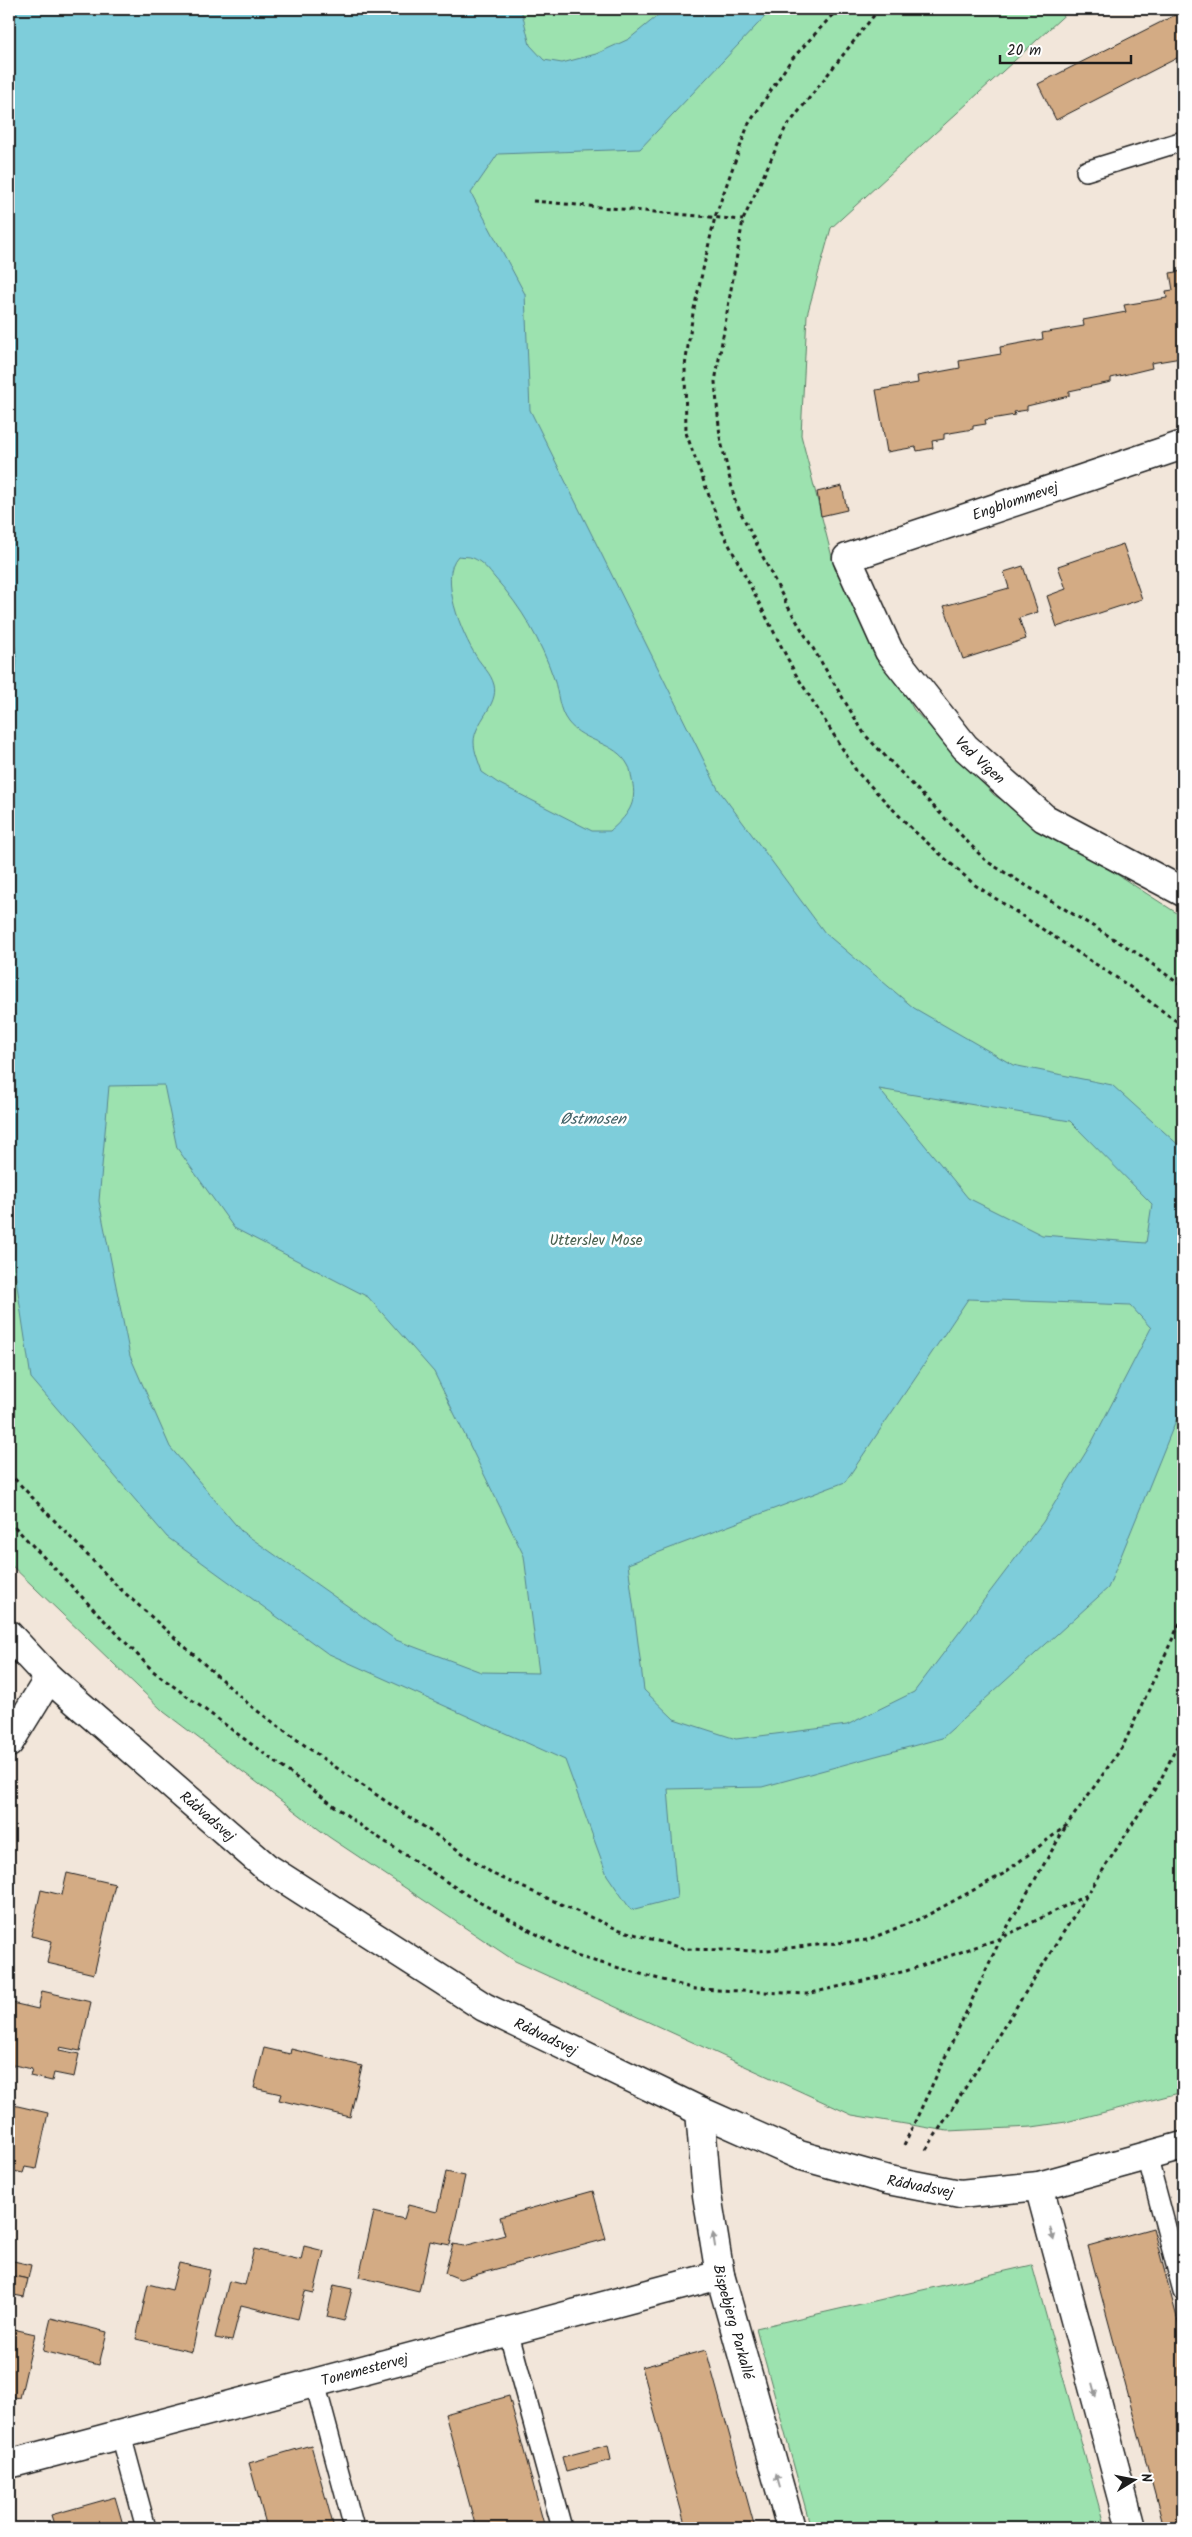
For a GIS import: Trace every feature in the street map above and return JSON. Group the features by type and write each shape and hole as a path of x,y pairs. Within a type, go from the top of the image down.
{"street":[{"name":"Engblommevej","path":"847,558 1183,444"},
{"name":"Ved Vigen","path":"847,558 889,651 965,747 1044,818 1183,892"},
{"name":"Rådvadsvej","path":"9,1635 49,1678 275,1872 484,2007 700,2111 812,2160 896,2181 960,2194 1039,2186 1183,2146"},
{"path":"9,1743 49,1678"},
{"name":"Bispebjerg Parkallé","path":"700,2111 706,2195 720,2274 791,2528"},
{"path":"1039,2186 1131,2528"},
{"name":"Tonemestervej","path":"9,2464 720,2274"}],"lane":[{"path":"1086,170 1183,140"},
{"path":"1147,2156 1183,2291"},
{"path":"508,2331 562,2528"},
{"path":"314,2383 354,2528"},
{"path":"121,2434 146,2528"}],"path":[{"path":"533,201 743,220"},
{"path":"9,1473 117,1586 252,1707 402,1814 495,1875 618,1929 685,1949 758,1951 867,1940 924,1917 1003,1874 1066,1825"},
{"path":"9,1521 154,1671 364,1828 470,1898 576,1956 696,1989 807,1994 906,1971 1001,1938 1087,1895"},
{"path":"896,2181 1001,1938 1066,1825 1123,1746 1183,1616"},
{"path":"896,2181 1087,1895 1160,1781 1183,1734"}],"green space":[{"name":"Utterslev Mose","path":"9,9 1071,9 831,228 807,315 801,435 835,569 914,710 994,795 1183,917 1183,2092 1066,2122 1032,2127 947,2131 852,2115 515,1961 329,1837 164,1712 9,1563"},
{"path":"1032,2265 1105,2528 811,2528 756,2328"}],"water":[{"name":"Østmosen","path":"9,9 521,9 530,45 544,60 562,63 596,54 629,39 666,9 772,9 640,149 498,154 471,193 525,294 530,410 718,789 825,933 914,1008 1013,1065 1112,1085 1183,1149 1183,1403 1108,1588 942,1738 762,1787 668,1789 677,1898 631,1910 607,1875 565,1760 327,1653 167,1537 31,1378 9,1233 9,686 17,666 16,650 9,628","holes":["458,556 471,557 483,564 505,589 537,638 556,685 560,707 568,722 582,734 615,751 629,767 633,788 632,803 626,815 610,831 592,831 498,783 482,772 474,742 478,727 493,700 494,685 489,673 478,660 470,646 454,606 450,577 452,565","164,1085 177,1148 234,1228 368,1297 434,1372 524,1556 539,1673 481,1672 396,1640 241,1531 170,1447 130,1356 99,1201 109,1086","879,1089 1070,1121 1152,1204 1146,1243 1042,1235 968,1198","968,1299 1130,1305 1151,1328 1091,1444 1043,1522 914,1692 847,1725 736,1739 674,1719 644,1690 628,1564 845,1482"]}],"building":[{"path":"1183,11 1183,55 1056,120 1038,84"},
{"path":"1183,271 1183,356 1181,358 1151,363 1152,368 1111,378 1111,382 1069,391 1069,396 1027,406 1027,410 1014,412 1015,415 985,420 986,424 973,426 973,429 944,434 944,439 932,441 933,448 917,451 916,447 887,452 876,390 918,383 917,376 960,368 959,361 1001,354 1000,347 1043,339 1042,333 1084,326 1083,320 1126,312 1124,305 1167,298 1166,291 1173,290 1170,273"},
{"path":"842,486 847,510 821,516 817,492"},
{"path":"1123,544 1142,599 1057,627 1047,596 1066,589 1058,566"},
{"path":"1023,566 1038,612 1019,618 1026,639 963,659 944,606 1009,588 1004,572"},
{"path":"67,1873 115,1884 94,1974 47,1963 52,1941 31,1936 41,1890 62,1895"},
{"path":"42,1991 91,2002 80,2051 60,2047 59,2050 79,2054 74,2077 54,2073 52,2081 30,2076 32,2069 9,2064 9,2017 12,2003 38,2009"},
{"path":"264,2048 290,2054 291,2049 362,2066 350,2117 279,2100 281,2094 254,2088"},
{"path":"9,2104 48,2113 36,2169 25,2167 23,2173 9,2170"},
{"path":"446,2172 465,2176 450,2245 430,2241 419,2291 359,2277 374,2212 404,2219 408,2205 437,2212"},
{"path":"593,2191 606,2239 460,2279 445,2273 453,2244 464,2246 505,2235 500,2217"},
{"path":"1153,2228 1183,2340 1183,2528 1164,2528 1088,2246"},
{"path":"304,2246 324,2251 314,2293 305,2291 298,2319 241,2305 232,2341 215,2338 229,2281 245,2285 254,2249 301,2260"},
{"path":"9,2260 31,2265 28,2279 9,2275"},
{"path":"179,2263 210,2270 192,2352 136,2339 148,2284 172,2290"},
{"path":"9,2275 28,2279 24,2297 9,2294"},
{"path":"334,2285 352,2289 344,2321 327,2317"},
{"path":"51,2318 107,2332 99,2365 43,2351"},
{"path":"9,2328 35,2334 20,2398 9,2396"},
{"path":"706,2350 755,2528 686,2528 642,2367"},
{"path":"509,2396 545,2528 476,2528 445,2414"},
{"path":"311,2445 334,2528 267,2528 249,2463"},
{"path":"608,2445 611,2460 566,2472 562,2457"},
{"path":"115,2497 124,2528 55,2528 51,2515"}]}
